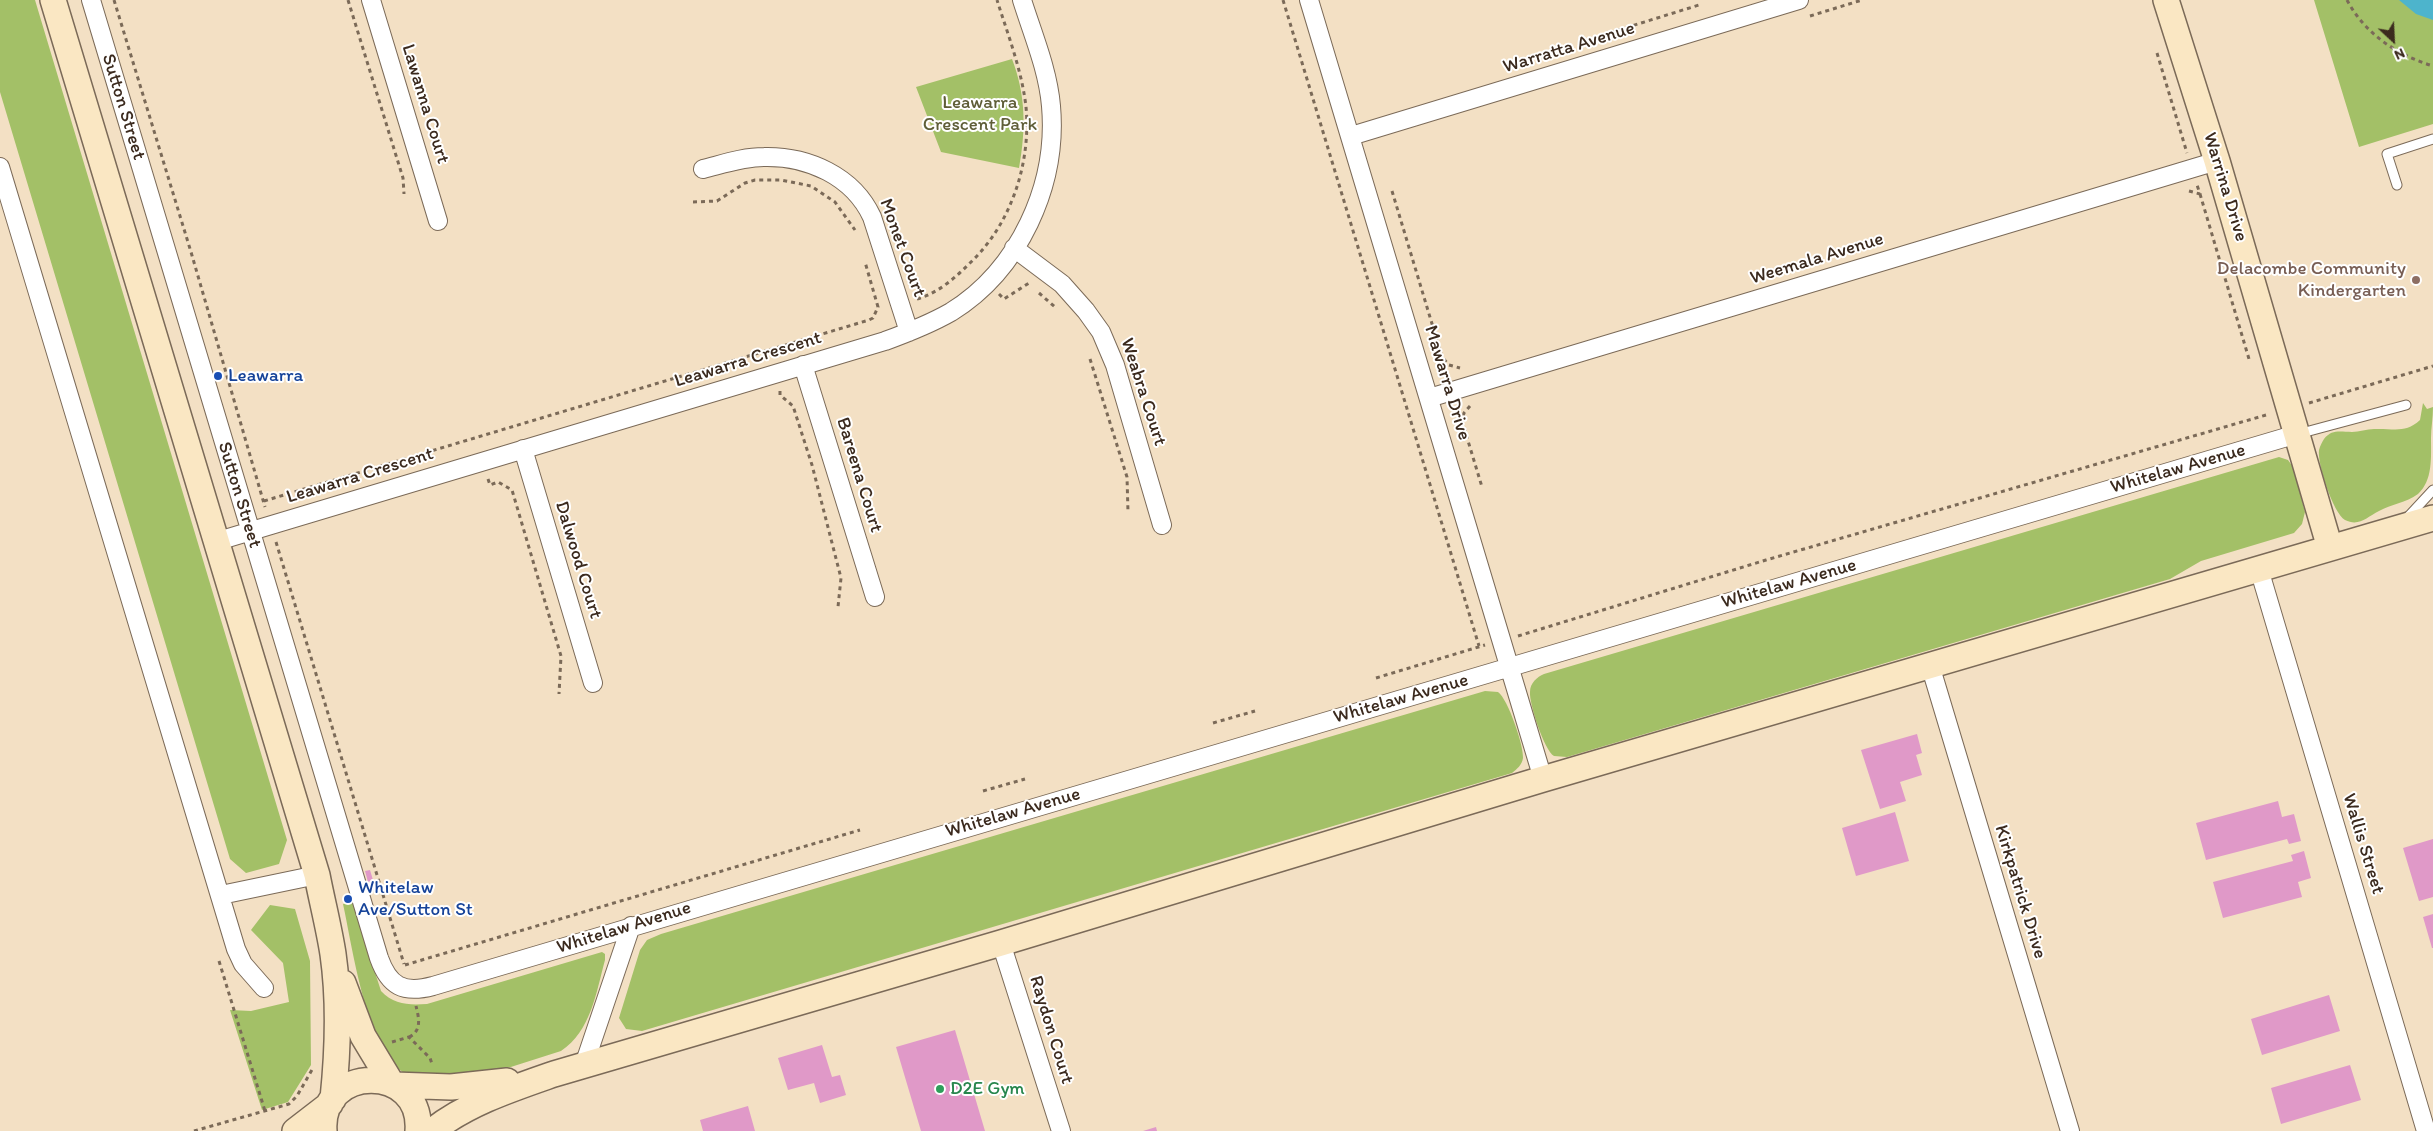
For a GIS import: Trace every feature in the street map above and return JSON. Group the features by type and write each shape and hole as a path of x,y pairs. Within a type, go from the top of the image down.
{"street":[{"name":"Sutton Street","path":"53,0 218,541 317,875 333,955 338,1029 332,1102 326,1116 324,1131"},
{"name":"Sutton Street","path":"91,0 379,958 385,972 396,985"},
{"name":"Lawanna Court","path":"371,0 438,220"},
{"name":"Leawarra Crescent","path":"218,541 776,374 909,332 951,312 988,281 1014,248 1027,227 1041,193 1049,162 1052,139 1051,106 1046,81 1022,0"},
{"name":"Mawarra Drive","path":"1309,0 1543,779"},
{"name":"Warratta Avenue","path":"1350,136 1799,0"},
{"name":"Warrina Drive","path":"2166,0 2218,161 2330,548"},
{"name":"Monet Court","path":"703,168 750,158 772,157 810,164 845,182 863,200 872,217 909,332"},
{"name":"Weemala Avenue","path":"1429,398 2218,161"},
{"path":"0,167 240,958 264,988"},
{"name":"Weabra Court","path":"1014,248 1062,284 1086,311 1101,332 1115,365 1162,524"},
{"name":"Bareena Court","path":"803,365 875,598"},
{"name":"Whitelaw Avenue","path":"396,985 409,989 425,988 2297,434"},
{"name":"Dalwood Court","path":"523,449 593,683"},
{"path":"432,1131 460,1112 485,1099 554,1074 1001,943 1543,779 2433,518"},
{"name":"Wallis Street","path":"2259,569 2426,1131"},
{"name":"Kirkpatrick Drive","path":"1930,665 2070,1131"},
{"path":"221,895 317,875"},
{"path":"584,1065 631,926"},
{"name":"Raydon Court","path":"1001,943 1061,1131"},
{"name":"Sutton Street","path":"333,955 363,1036 393,1085 406,1095 414,1107 418,1121 418,1131"},
{"path":"295,1131 332,1102 347,1086 360,1081 374,1080 393,1085 469,1086 554,1074"}],"lane":[{"path":"2397,185 2387,154 2433,140"},
{"name":"Whitelaw Avenue","path":"2297,434 2406,405"},
{"path":"2397,529 2433,490"}],"path":[{"path":"114,0 405,965 860,830"},
{"path":"348,0 403,178 404,194"},
{"path":"875,314 931,295 971,262 983,249 1003,219 1016,188 1026,143 1026,107 1022,86 997,0"},
{"path":"1283,0 1479,646"},
{"path":"2347,0 2362,22 2385,44 2410,58 2433,66"},
{"path":"1580,42 1699,5"},
{"path":"2155,46 2185,146"},
{"path":"694,202 717,201 745,183 755,180 781,180 803,184 811,186 835,202 855,229 858,238"},
{"path":"1392,191 1442,357 1452,366 1465,367"},
{"path":"264,501 869,320 875,314 878,307 863,255"},
{"path":"971,262 1004,299 1029,283 1059,310"},
{"path":"770,349 780,395 793,406 817,484 841,578 838,607"},
{"path":"1089,356 1127,477 1128,512"},
{"path":"2427,368 2433,366"},
{"path":"1473,405 1464,413 1462,421 1482,487"},
{"path":"1376,678 1766,560 2266,415"},
{"path":"475,438 490,484 498,482 512,490 561,656 559,694"},
{"path":"1213,723 1254,711"},
{"path":"982,791 1025,779"},
{"path":"194,1131 265,1111"}],"green space":[{"path":"0,0 35,0 287,840 279,864 246,873 230,859 0,92"},
{"path":"2314,0 2433,0 2433,124 2359,147"},
{"name":"Leawarra Crescent Park","path":"1012,59 1020,86 1024,126 1019,168 941,152 916,87"},
{"path":"2423,403 2427,409 2433,407 2430,468 2423,488 2413,497 2359,522 2345,520 2340,516 2331,498 2323,476 2319,450 2324,439 2336,432 2404,429 2420,420"},
{"path":"2279,457 2288,460 2293,467 2305,512 2302,524 2294,533 2201,561 2170,579 1567,757 1554,756 1550,752 1538,726 1530,698 1530,689 1534,681 1544,674"},
{"path":"1485,691 1498,692 1502,696 1511,713 1518,734 1523,758 1520,765 1512,773 642,1031 626,1029 619,1018 640,950 647,940 661,934"},
{"path":"352,901 381,991 397,1002 427,1004 602,952 605,954 605,960 595,998 586,1022 571,1043 561,1051 492,1073 464,1077 407,1074 393,1063 381,1046 363,998 343,904"},
{"path":"270,905 295,909 310,961 311,1065 288,1102 262,1110 230,1010 251,1011 289,1002 283,963 251,930"}],"water":[{"path":"2399,0 2433,0 2433,20 2416,14"}],"building":[{"path":"1917,734 1922,753 1916,755 1922,775 1900,782 1906,801 1880,809 1861,750"},
{"path":"2278,801 2282,817 2294,814 2301,841 2289,844 2287,839 2206,860 2196,823"},
{"path":"1895,812 1909,861 1856,876 1842,828"},
{"path":"2433,839 2433,897 2419,901 2403,848"},
{"path":"2304,851 2311,878 2298,882 2302,897 2223,918 2213,882 2293,861 2291,855"},
{"path":"370,870 373,880 368,882 365,871"},
{"path":"2433,914 2433,948 2432,948 2423,917"},
{"path":"2329,995 2340,1031 2262,1055 2251,1019"},
{"name":"D2E Gym","path":"955,1030 985,1131 921,1131 896,1047"},
{"path":"822,1045 832,1077 840,1075 846,1095 820,1103 814,1083 788,1090 778,1058"},
{"path":"2350,1065 2361,1100 2281,1124 2271,1088"},
{"path":"748,1106 755,1131 703,1131 700,1120"},
{"path":"1156,1127 1157,1131 1143,1131"}],"place":[{"name":"Delacombe Community Kindergarten","path":"2416,280"},
{"name":"Leawarra","path":"218,376"},
{"name":"Whitelaw Ave/Sutton St","path":"348,899"},
{"name":"D2E Gym","path":"940,1089"}]}
